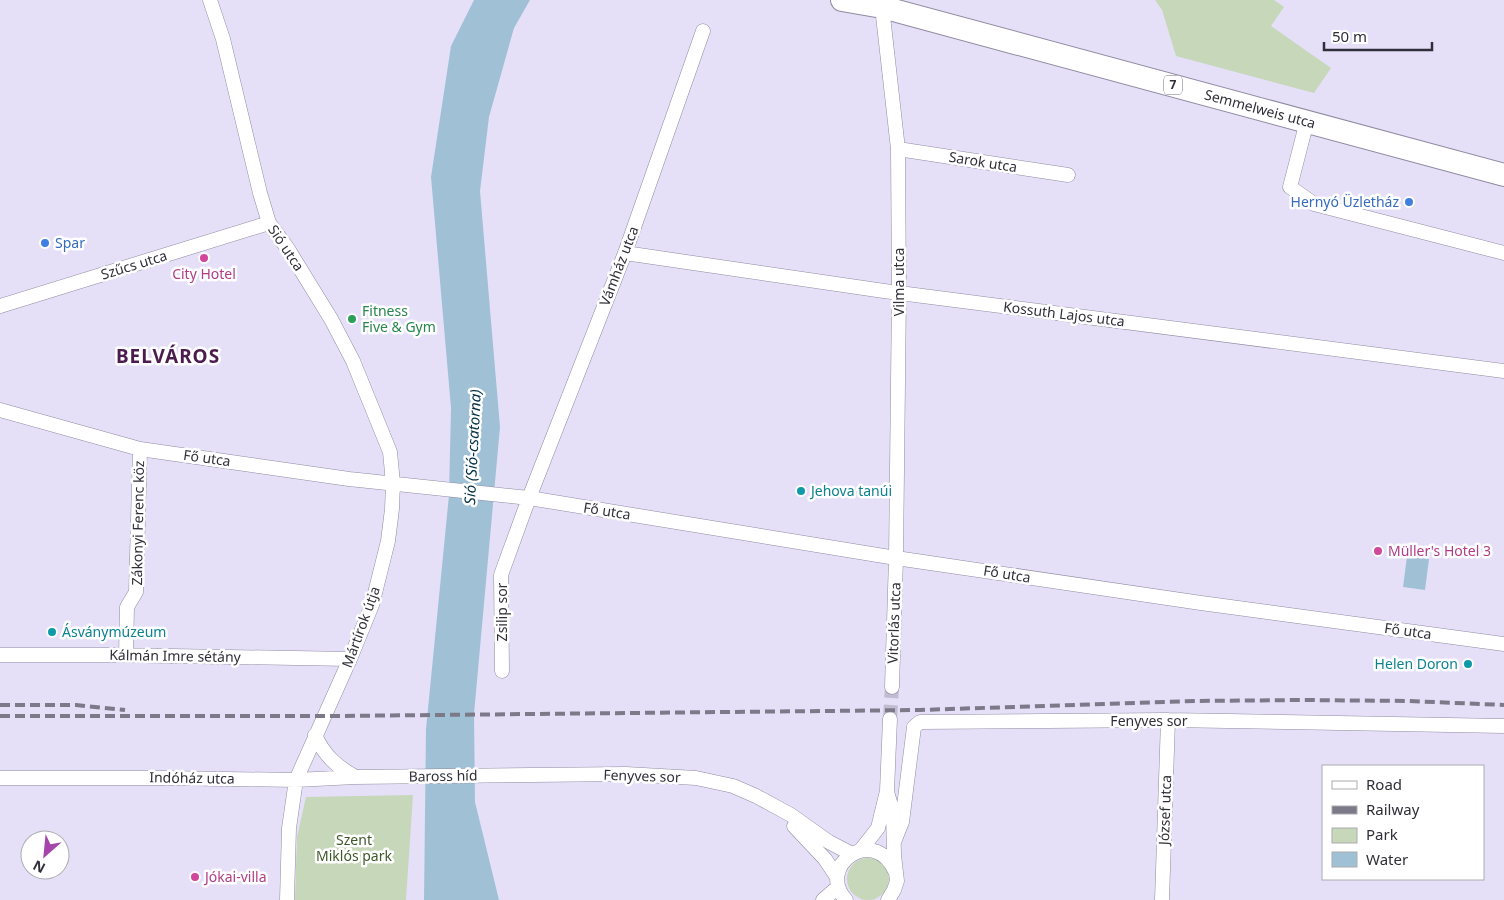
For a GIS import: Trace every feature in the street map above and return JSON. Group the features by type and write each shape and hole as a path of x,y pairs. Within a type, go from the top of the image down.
{"main road":[{"name":"Semmelweis utca","path":"842,0 881,3 1504,175"}],"street":[{"name":"Sió utca","path":"210,0 223,39 269,223 306,276 353,361 388,444 392,483"},
{"name":"Vilma utca","path":"881,3 898,149 899,293 896,558"},
{"name":"Vámház utca","path":"529,498 625,253 703,31"},
{"path":"1307,121 1290,187 1314,204 1504,253"},
{"name":"Sarok utca","path":"898,149 1068,175"},
{"name":"Szűcs utca","path":"0,306 269,223"},
{"name":"Kossuth Lajos utca","path":"625,253 899,293 1504,371"},
{"name":"Fő utca","path":"0,410 140,449 348,479 529,498 896,558 1201,603 1504,644"},
{"name":"Zákonyi Ferenc köz","path":"126,655 127,607 136,592 140,449"},
{"name":"Mártírok útja","path":"287,900 289,828 296,780 350,659 372,604 388,541 392,509 392,483"},
{"name":"Zsilip sor","path":"502,671 501,575 529,498"},
{"name":"Vitorlás utca","path":"892,687 896,558"},
{"name":"Kálmán Imre sétány","path":"0,656 126,655 350,659"},
{"path":"846,900 838,882 839,868 844,860 856,852 878,828 887,791 890,719"},
{"name":"Fenyves sor","path":"894,842 902,822 914,727 920,722 1168,720 1504,726"},
{"name":"József utca","path":"1162,900 1168,720"},
{"path":"316,736 325,753 338,767 355,777"},
{"name":"Fenyves sor","path":"502,775 626,774 696,778 733,786 791,815 829,842 856,852"},
{"name":"Baross híd","path":"384,777 502,775"},
{"name":"Indóház utca","path":"0,778 296,780 384,777"},
{"path":"887,791 893,812 896,881 893,897"},
{"name":"Fenyves sor","path":"776,808 825,859 838,882"},
{"path":"856,852 869,850 878,852 892,864 895,872"},
{"path":"823,900 838,882"}],"green space":[{"path":"1155,0 1274,0 1284,7 1271,26 1331,68 1314,93 1176,56 1162,10"},
{"name":"Szent Miklós park","path":"413,795 406,900 295,900 297,837 306,797"},
{"path":"868,858 883,864 889,879 883,894 868,900 853,894 847,879 853,864"}],"water":[{"name":"Sió (Sió-csatorna)","path":"474,0 530,0 514,28 489,117 480,191 500,427 474,714 475,802 499,900 424,900 426,729 449,495 451,408 431,177 451,46"},
{"path":"1407,556 1429,559 1425,590 1403,587"}],"tunnel":[{"path":"890,719 892,687"}],"railway":[{"path":"0,716 338,716 920,710 1195,701 1302,700 1409,701 1504,705"},
{"path":"0,705 76,705 125,710"}],"place":[{"name":"Hernyó Üzletház","path":"1409,202"},
{"name":"Spar","path":"45,243"},
{"name":"City Hotel","path":"204,258"},
{"name":"Fitness Five & Gym","path":"352,319"},
{"name":"Jehova tanúi","path":"801,491"},
{"name":"Müller's Hotel 3","path":"1378,551"},
{"name":"Ásványmúzeum","path":"52,632"},
{"name":"Helen Doron","path":"1468,664"},
{"name":"Jókai-villa","path":"195,877"}],"district":[{"name":"BELVÁROS","path":"168,356"}]}
